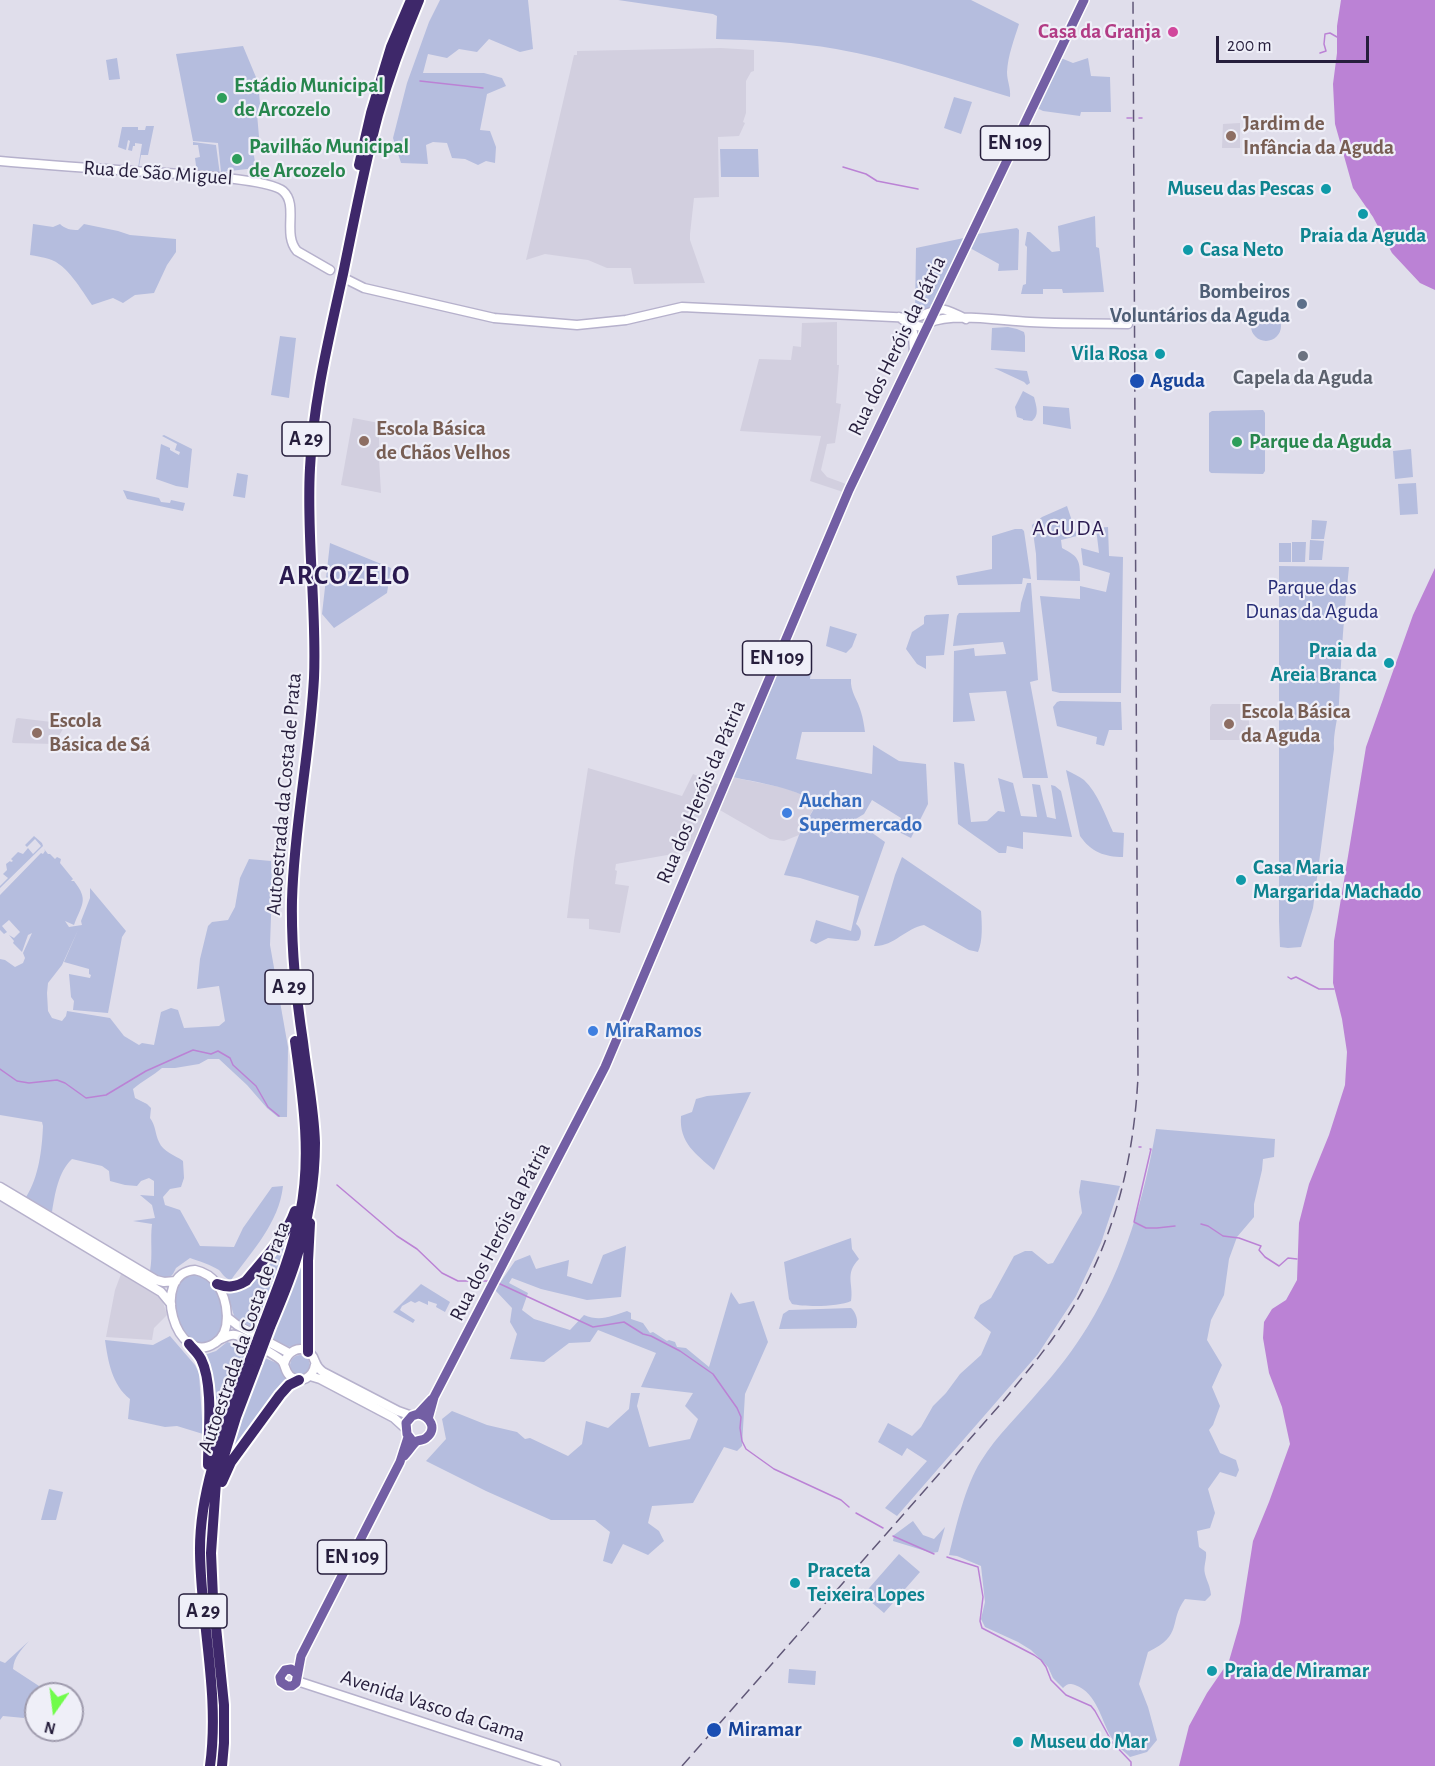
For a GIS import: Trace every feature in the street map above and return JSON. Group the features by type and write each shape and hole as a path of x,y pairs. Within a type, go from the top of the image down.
{"highway":[{"name":"Autoestrada da Costa de Prata","path":"222,1766 224,1705 213,1598 211,1553 216,1482 287,1262 300,1213 304,1176 305,1118 286,954 286,891 289,842 304,725 307,671 302,527 303,467 307,428 317,360 371,112 391,47 411,0"},
{"name":"Autoestrada da Costa de Prata","path":"267,1325 295,1263 310,1198 314,1153 314,1117 293,953 292,901 296,842 311,725 314,672 309,527 313,437 324,362 378,115 398,50 419,0"},
{"path":"217,1284 228,1287 238,1286 246,1281 292,1220 304,1176"},
{"path":"308,1352 308,1261 312,1210 310,1198"},
{"path":"189,1344 201,1359 206,1377 210,1476"},
{"name":"Autoestrada da Costa de Prata","path":"210,1766 213,1745 213,1704 202,1596 201,1523 210,1476 229,1415 254,1361"},
{"path":"216,1495 231,1462 286,1387 299,1380"}],"main road":[{"name":"Rua dos Heróis da Pátria","path":"402,1457 418,1441 428,1437 431,1432 432,1424 428,1419 434,1397 605,1067 849,490 1084,0"},
{"name":"Rua de São Miguel","path":"0,161 230,179 272,185 282,190 288,197 290,239 293,247 330,270"},
{"path":"348,280 363,288 494,318 577,325 626,320 682,307 897,316 927,326 938,319 952,315"},
{"path":"946,285 947,302 952,315"},
{"path":"911,321 935,309 944,316 952,315 966,319 1128,324"},
{"path":"911,321 914,352"},
{"path":"0,1187 156,1280 176,1281"},
{"path":"0,1196 161,1292 171,1304"},
{"path":"221,1339 228,1317 222,1293 208,1275 195,1270 185,1272 172,1289 171,1304 175,1321 189,1344 196,1347 209,1347 229,1335 238,1335 278,1358 284,1364 288,1375 299,1380 310,1376 320,1379 394,1418 418,1441"},
{"path":"228,1317 237,1325 290,1353"},
{"path":"284,1364 290,1353 301,1349 308,1352 314,1358 315,1365 310,1376"},
{"path":"315,1365 323,1372 398,1411 425,1416 428,1419"},
{"name":"Rua dos Heróis da Pátria","path":"294,1674 402,1457 408,1419 434,1397"},
{"name":"Avenida Vasco da Gama","path":"294,1674 556,1766"}],"shaded area":[{"path":"1341,0 1435,0 1435,290 1420,283 1392,253 1373,217 1353,188 1335,124 1333,84"},
{"path":"721,48 754,50 754,71 746,81 746,113 743,122 745,123 739,136 718,137 719,197 694,198 690,240 705,283 634,284 631,268 607,268 588,260 545,254 526,260 574,55 577,55 577,51"},
{"name":"Jardim de Infância da Aguda","path":"1240,123 1240,148 1222,148 1223,124"},
{"path":"837,322 837,365 839,365 836,403 841,404 835,443 827,444 821,470 827,477 846,484 843,492 810,481 821,436 740,431 759,359 791,360 793,346 801,347 802,323"},
{"name":"Escola Básica de Chãos Velhos","path":"353,418 379,423 381,493 341,485"},
{"path":"1435,568 1435,1766 1179,1766 1189,1726 1207,1693 1229,1661 1240,1623 1253,1541 1290,1444 1282,1407 1269,1373 1263,1338 1264,1322 1272,1309 1286,1300 1297,1280 1299,1223 1309,1184 1329,1135 1345,1085 1347,1052 1333,983 1334,941 1366,747 1413,615"},
{"name":"Escola Básica da Aguda","path":"1212,704 1249,704 1249,740 1210,740 1210,707"},
{"name":"Escola Básica de Sá","path":"18,718 60,723 63,729 54,744 13,743"},
{"path":"588,768 682,796 693,774 719,785 690,851 616,864 615,884 629,886 620,933 589,929 589,919 567,918"},
{"path":"731,777 785,788 814,801 816,804 799,835 784,841 770,839 718,809"},
{"path":"121,1274 163,1302 167,1315 154,1328 152,1340 106,1337 115,1290"}],"green space":[{"path":"440,0 528,0 533,49 520,52 489,39 477,52 459,49 447,58 428,54 423,73 484,73 502,78 506,86 487,94 480,130 490,131 496,147 495,163 486,161 478,165 465,159 452,158 447,143 433,142 426,145 428,164 401,163 393,138 407,83 429,22"},
{"path":"618,0 971,0 1019,24 1008,66 1010,97 858,53 791,43 716,39 717,16 713,14"},
{"name":"Estádio Municipal de Arcozelo","path":"243,46 258,82 261,114 257,114 260,148 253,150 256,168 221,172 218,143 193,141 176,54"},
{"path":"117,58 120,79 109,80 106,60"},
{"path":"1061,58 1073,63 1088,58 1091,76 1110,77 1111,112 1081,112 1080,116 1043,111 1037,108"},
{"path":"954,97 972,102 961,134 944,128"},
{"path":"146,126 154,126 148,155 141,155 139,167 144,168 138,168 142,144 135,143 132,151 128,150 130,141 128,140 126,150 118,147 122,127 138,127 138,130 145,130"},
{"path":"193,142 216,145 220,175 197,173 195,158 200,157 198,145 193,145"},
{"path":"720,149 758,149 759,177 721,177"},
{"path":"1095,216 1096,247 1099,248 1104,292 1063,293 1062,289 1043,289 1043,294 1021,294 1023,285 1026,284 1027,232 1030,232 1052,252 1060,251 1058,226"},
{"path":"33,224 53,227 60,224 68,229 78,230 84,224 130,235 176,239 176,252 154,293 135,295 123,303 113,298 92,305 62,266 49,259 30,255"},
{"path":"1017,228 1019,230 1018,270 998,271 999,264 970,248 977,234"},
{"path":"964,238 934,301 929,308 915,313 916,248"},
{"path":"1266,311 1277,315 1281,326 1277,337 1266,341 1255,337 1251,326 1255,315"},
{"path":"1008,327 1024,332 1025,352 991,350 992,328"},
{"path":"280,336 296,338 289,398 271,395"},
{"path":"994,368 1027,371 1030,383 1027,385"},
{"path":"1023,391 1034,397 1037,413 1032,421 1017,417 1015,407"},
{"path":"1043,406 1069,408 1071,429 1043,424"},
{"name":"Parque da Aguda","path":"1263,410 1265,413 1265,471 1263,474 1211,473 1209,471 1209,413 1212,411"},
{"path":"162,436 192,449 188,488 156,479 161,444 179,455 180,452 175,450 177,444"},
{"path":"1411,449 1413,477 1395,479 1393,451"},
{"path":"237,473 248,475 245,498 233,496"},
{"path":"1416,483 1418,514 1400,515 1398,484"},
{"path":"123,490 159,498 161,502 170,503 171,500 185,503 183,511 127,499"},
{"path":"1067,506 1077,536 1061,540 1062,548 1078,560 1080,581 1037,580 1032,525 1042,517"},
{"path":"1312,520 1327,521 1324,539 1311,539"},
{"path":"1108,527 1109,556 1123,557 1121,693 1052,691 1040,596 1080,599 1080,586 1106,592 1110,573 1083,565 1081,548 1099,553 1096,528"},
{"path":"1015,529 1024,531 1031,579 1023,578 1022,584 958,585 956,576 992,569 992,536"},
{"path":"1310,540 1324,541 1322,560 1309,560"},
{"path":"1292,542 1306,542 1305,562 1292,562"},
{"path":"330,543 391,568 387,593 334,628 322,614"},
{"path":"1279,543 1291,543 1291,562 1279,562"},
{"name":"Parque das Dunas da Aguda","path":"1279,566 1349,567 1334,749 1313,908 1301,947 1288,948 1280,947 1279,921"},
{"path":"1027,583 1031,583 1038,680 1030,682 1048,778 1023,778 1006,691 969,693 975,721 953,722 954,651 974,648 975,656 1006,654 1003,642 953,646 957,616 959,613 1020,612"},
{"path":"949,614 944,655 926,656 926,669 917,664 906,649 912,632 924,624 926,615"},
{"path":"830,626 857,634 852,647 846,653 826,646"},
{"path":"784,663 812,663 810,679 851,679 865,732 802,732 796,759 872,774 873,745 899,761 926,764 928,804 911,838 897,831 901,818 872,800 864,814 854,820 885,842 856,924 861,933 859,940 856,941 828,938 816,944 810,941 816,920 851,931 859,896 784,875 799,835 816,805 810,799 790,790 732,777 781,665"},
{"path":"1060,701 1121,702 1122,730 1109,730 1104,746 1096,744 1097,737 1057,726 1053,707"},
{"path":"954,762 964,764 971,822 987,821 998,811 1005,812 998,778 1013,783 1021,816 1037,817 1032,784 1040,785 1047,817 1056,819 1051,785 1061,791 1072,837 1023,832 1023,849 1007,846 1006,853 999,853 958,824"},
{"path":"1066,770 1089,785 1101,804 1113,832 1124,833 1123,857 1099,852 1089,846 1080,836"},
{"path":"34,836 43,846 0,888 8,878 3,874 7,870 6,864 13,861 11,859 18,852 23,854 28,848 33,854 41,846 35,839 27,847 25,845"},
{"path":"44,849 55,859 57,857 61,859 60,863 73,879 71,881 79,887 83,898 74,925 65,921 69,927 82,925 81,921 90,898 90,888 126,931 122,937 108,1013 73,1010 74,1001 71,997 69,974 90,978 91,975 89,969 64,962 78,930 62,965 48,983 48,1011 52,1018 62,1021 67,1011 110,1018 124,1036 139,1045 142,1043 154,1045 161,1012 171,1008 178,1010 184,1028 219,1026 225,1021 219,986 197,989 200,959 208,926 212,922 228,920 235,907 240,878 249,859 271,861 270,945 288,1047 287,1117 278,1117 267,1108 247,1085 219,1059 208,1059 199,1064 175,1068 162,1068 133,1089 135,1098 151,1108 150,1118 161,1145 166,1151 183,1161 184,1178 181,1187 170,1189 163,1197 165,1205 180,1210 200,1246 234,1247 243,1228 272,1187 283,1186 270,1224 231,1280 216,1268 190,1258 176,1268 168,1279 155,1277 150,1271 152,1224 133,1221 155,1218 152,1205 140,1195 154,1196 154,1181 149,1178 141,1181 137,1186 125,1185 110,1181 109,1171 102,1166 72,1159 60,1177 52,1212 26,1197 37,1172 43,1126 42,1122 0,1115 0,959 15,967 23,963 25,958 23,953 32,933 28,935 22,952 9,935 14,938 20,932 9,920 2,926 7,932 4,934 0,930 0,895 41,853 43,854"},
{"path":"902,857 981,911 982,927 978,952 969,950 924,925 887,944 874,946"},
{"path":"751,1092 714,1170 695,1153 686,1141 681,1116 692,1112 696,1099"},
{"path":"1156,1129 1275,1139 1274,1157 1263,1159 1254,1204 1254,1217 1237,1237 1229,1259 1224,1295 1211,1320 1207,1340 1222,1365 1212,1387 1220,1406 1209,1430 1220,1453 1236,1460 1239,1470 1236,1477 1220,1472 1208,1489 1215,1513 1210,1528 1197,1531 1199,1547 1206,1552 1205,1571 1211,1595 1205,1601 1185,1599 1167,1640 1148,1652 1139,1684 1157,1740 1147,1752 1130,1757 1113,1740 1089,1694 1073,1684 1068,1684 1063,1688 1053,1678 1048,1667 1031,1650 985,1627 981,1619 985,1602 981,1566 949,1555 966,1494 975,1471 987,1451 1071,1351 1101,1304 1122,1256 1139,1205"},
{"path":"1081,1180 1120,1186 1101,1243 1076,1296 1038,1354 897,1516 885,1508 927,1461 907,1448 902,1456 878,1442 888,1423 912,1436 960,1374 981,1355 991,1332 974,1318 980,1305 991,1298 1014,1256 1025,1251 1032,1251 1048,1264 1053,1263 1082,1213 1079,1192"},
{"path":"289,1230 292,1233 256,1330 235,1319 227,1293 232,1291"},
{"path":"851,1238 852,1249 859,1259 854,1264 851,1274 851,1301 822,1306 792,1304 789,1299 784,1262"},
{"path":"306,1241 304,1346 287,1347 272,1338"},
{"path":"626,1246 621,1297 587,1300 541,1289 512,1278 509,1283 528,1293 522,1310 534,1319 570,1330 584,1315 601,1318 627,1311 631,1313 631,1319 643,1323 650,1333 653,1332 667,1341 675,1342 677,1347 686,1348 709,1367 731,1292 739,1304 754,1301 768,1342 745,1394 742,1446 737,1451 724,1447 693,1503 652,1506 648,1523 659,1531 664,1541 648,1555 623,1544 612,1564 603,1561 610,1532 595,1520 551,1520 426,1461 446,1439 442,1419 452,1411 487,1425 517,1432 525,1439 530,1438 568,1456 582,1444 586,1421 608,1428 629,1409 631,1393 640,1393 637,1406 649,1447 690,1439 698,1419 685,1406 693,1393 641,1387 656,1353 598,1330 590,1342 569,1343 544,1362 510,1359 517,1334 510,1322 512,1308 495,1290 515,1261 530,1255 536,1269 569,1260 567,1276 592,1284 603,1255"},
{"path":"195,1274 212,1283 221,1300 222,1319 217,1337 204,1345 194,1342 186,1335 175,1310 174,1293 177,1286 183,1279"},
{"path":"421,1284 450,1302 445,1312 436,1307 437,1304 428,1301 428,1305 419,1301 415,1303 411,1301 402,1306 400,1310 415,1320 413,1323 393,1312"},
{"path":"851,1308 856,1317 856,1328 779,1329 783,1314 789,1310"},
{"path":"170,1336 199,1373 203,1434 177,1426 165,1427 128,1419 130,1399 119,1387 112,1372 105,1340 153,1345"},
{"path":"227,1342 249,1350 211,1456 204,1355 216,1351"},
{"path":"300,1355 307,1358 310,1365 307,1372 300,1375 293,1372 290,1365 293,1358"},
{"path":"265,1358 279,1364 288,1382 227,1463 250,1395"},
{"path":"49,1489 63,1492 56,1520 41,1520"},
{"path":"913,1521 923,1535 934,1539 945,1527 938,1552 932,1553 893,1541 894,1535"},
{"path":"899,1554 920,1572 884,1613 863,1595"},
{"path":"29,1641 16,1657 13,1669 33,1682 24,1682 24,1718 3,1716 0,1720 0,1661 5,1663"},
{"path":"789,1669 816,1671 815,1685 788,1683"}],"waterway":[{"path":"1320,53 1326,51 1325,34 1330,33 1337,37"},
{"path":"420,81 483,88"},
{"path":"1127,118 1132,118"},
{"path":"843,167 866,174 877,181 918,189"},
{"path":"1288,977 1291,979 1296,977 1319,989 1334,989"},
{"path":"0,1069 17,1081 29,1083 57,1080 86,1098 106,1095 146,1071 193,1050 211,1054 218,1051 230,1058 233,1065 256,1086 268,1107 279,1116"},
{"path":"1150,1149 1134,1222 1146,1228 1175,1226"},
{"path":"337,1185 397,1236 417,1249 442,1273 458,1281 491,1281"},
{"path":"1201,1224 1223,1236 1239,1238 1261,1246 1259,1250 1265,1257 1279,1266 1288,1258 1297,1259"},
{"path":"498,1283 593,1327 624,1322 643,1334 680,1351 713,1374 737,1408 741,1417 742,1441 746,1449 774,1469 841,1500 849,1507"},
{"path":"856,1513 883,1528"},
{"path":"893,1536 934,1554"},
{"path":"947,1557 978,1567 983,1597 980,1621 982,1628 1041,1660 1051,1680 1066,1695 1091,1706 1112,1742 1131,1762 1131,1766"}],"railway":[{"path":"682,1766 1005,1399 1047,1346 1073,1308 1089,1277 1115,1214 1124,1181 1135,1113 1138,1077 1133,0"}],"place":[{"name":"Casa da Granja","path":"1173,32"},
{"name":"Estádio Municipal de Arcozelo","path":"222,98"},
{"name":"Jardim de Infância da Aguda","path":"1231,136"},
{"name":"Pavilhão Municipal de Arcozelo","path":"237,159"},
{"name":"Museu das Pescas","path":"1326,189"},
{"name":"Praia da Aguda","path":"1363,214"},
{"name":"Casa Neto","path":"1188,250"},
{"name":"Bombeiros Voluntários da Aguda","path":"1302,304"},
{"name":"Vila Rosa","path":"1160,354"},
{"name":"Capela da Aguda","path":"1303,356"},
{"name":"Aguda","path":"1137,381"},
{"name":"Escola Básica de Chãos Velhos","path":"364,441"},
{"name":"Parque da Aguda","path":"1237,442"},
{"name":"Praia da Areia Branca","path":"1389,663"},
{"name":"Escola Básica da Aguda","path":"1229,724"},
{"name":"Escola Básica de Sá","path":"37,733"},
{"name":"Auchan Supermercado","path":"787,813"},
{"name":"Casa Maria Margarida Machado","path":"1241,880"},
{"name":"MiraRamos","path":"593,1031"},
{"name":"Praceta Teixeira Lopes","path":"795,1583"},
{"name":"Praia de Miramar","path":"1212,1671"},
{"name":"Miramar","path":"714,1730"},
{"name":"Museu do Mar","path":"1018,1742"}],"district":[{"name":"AGUDA","path":"1069,528"},
{"name":"ARCOZELO","path":"345,576"}]}
